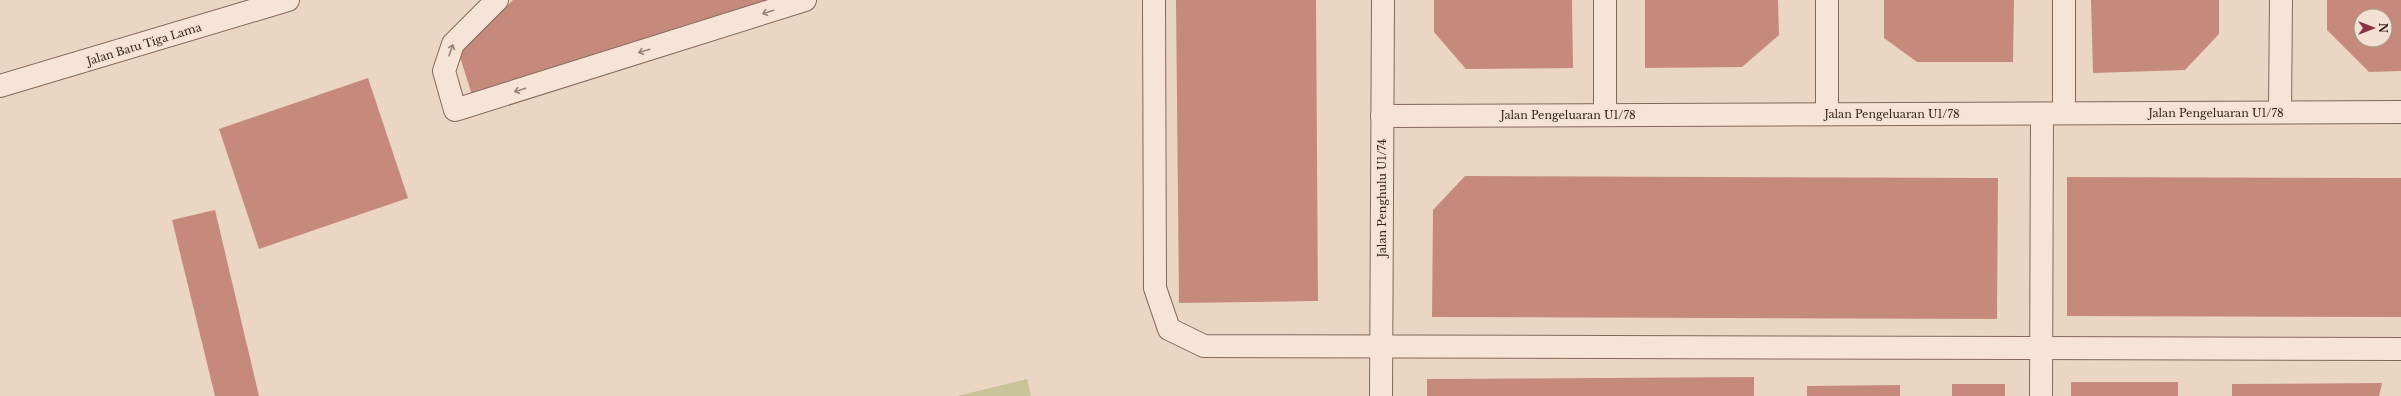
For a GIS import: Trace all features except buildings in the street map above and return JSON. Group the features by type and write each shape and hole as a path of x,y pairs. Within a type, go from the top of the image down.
{"street":[{"name":"Jalan Batu Tiga Lama","path":"0,86 288,0"},
{"path":"497,0 453,44 444,71 455,110 805,0"},
{"path":"1154,0 1155,288 1169,329 1204,346 2401,349"},
{"name":"Jalan Penghulu U1/74","path":"1381,396 1383,0"},
{"path":"1605,0 1605,115"},
{"path":"1827,0 1827,114"},
{"path":"2064,0 2064,113"},
{"path":"2280,112 2281,0"},
{"name":"Jalan Pengeluaran U1/78","path":"1382,116 2401,112"},
{"path":"2041,396 2042,114"}],"shaded area":[{"path":"1027,379 1031,396 957,396"}]}
